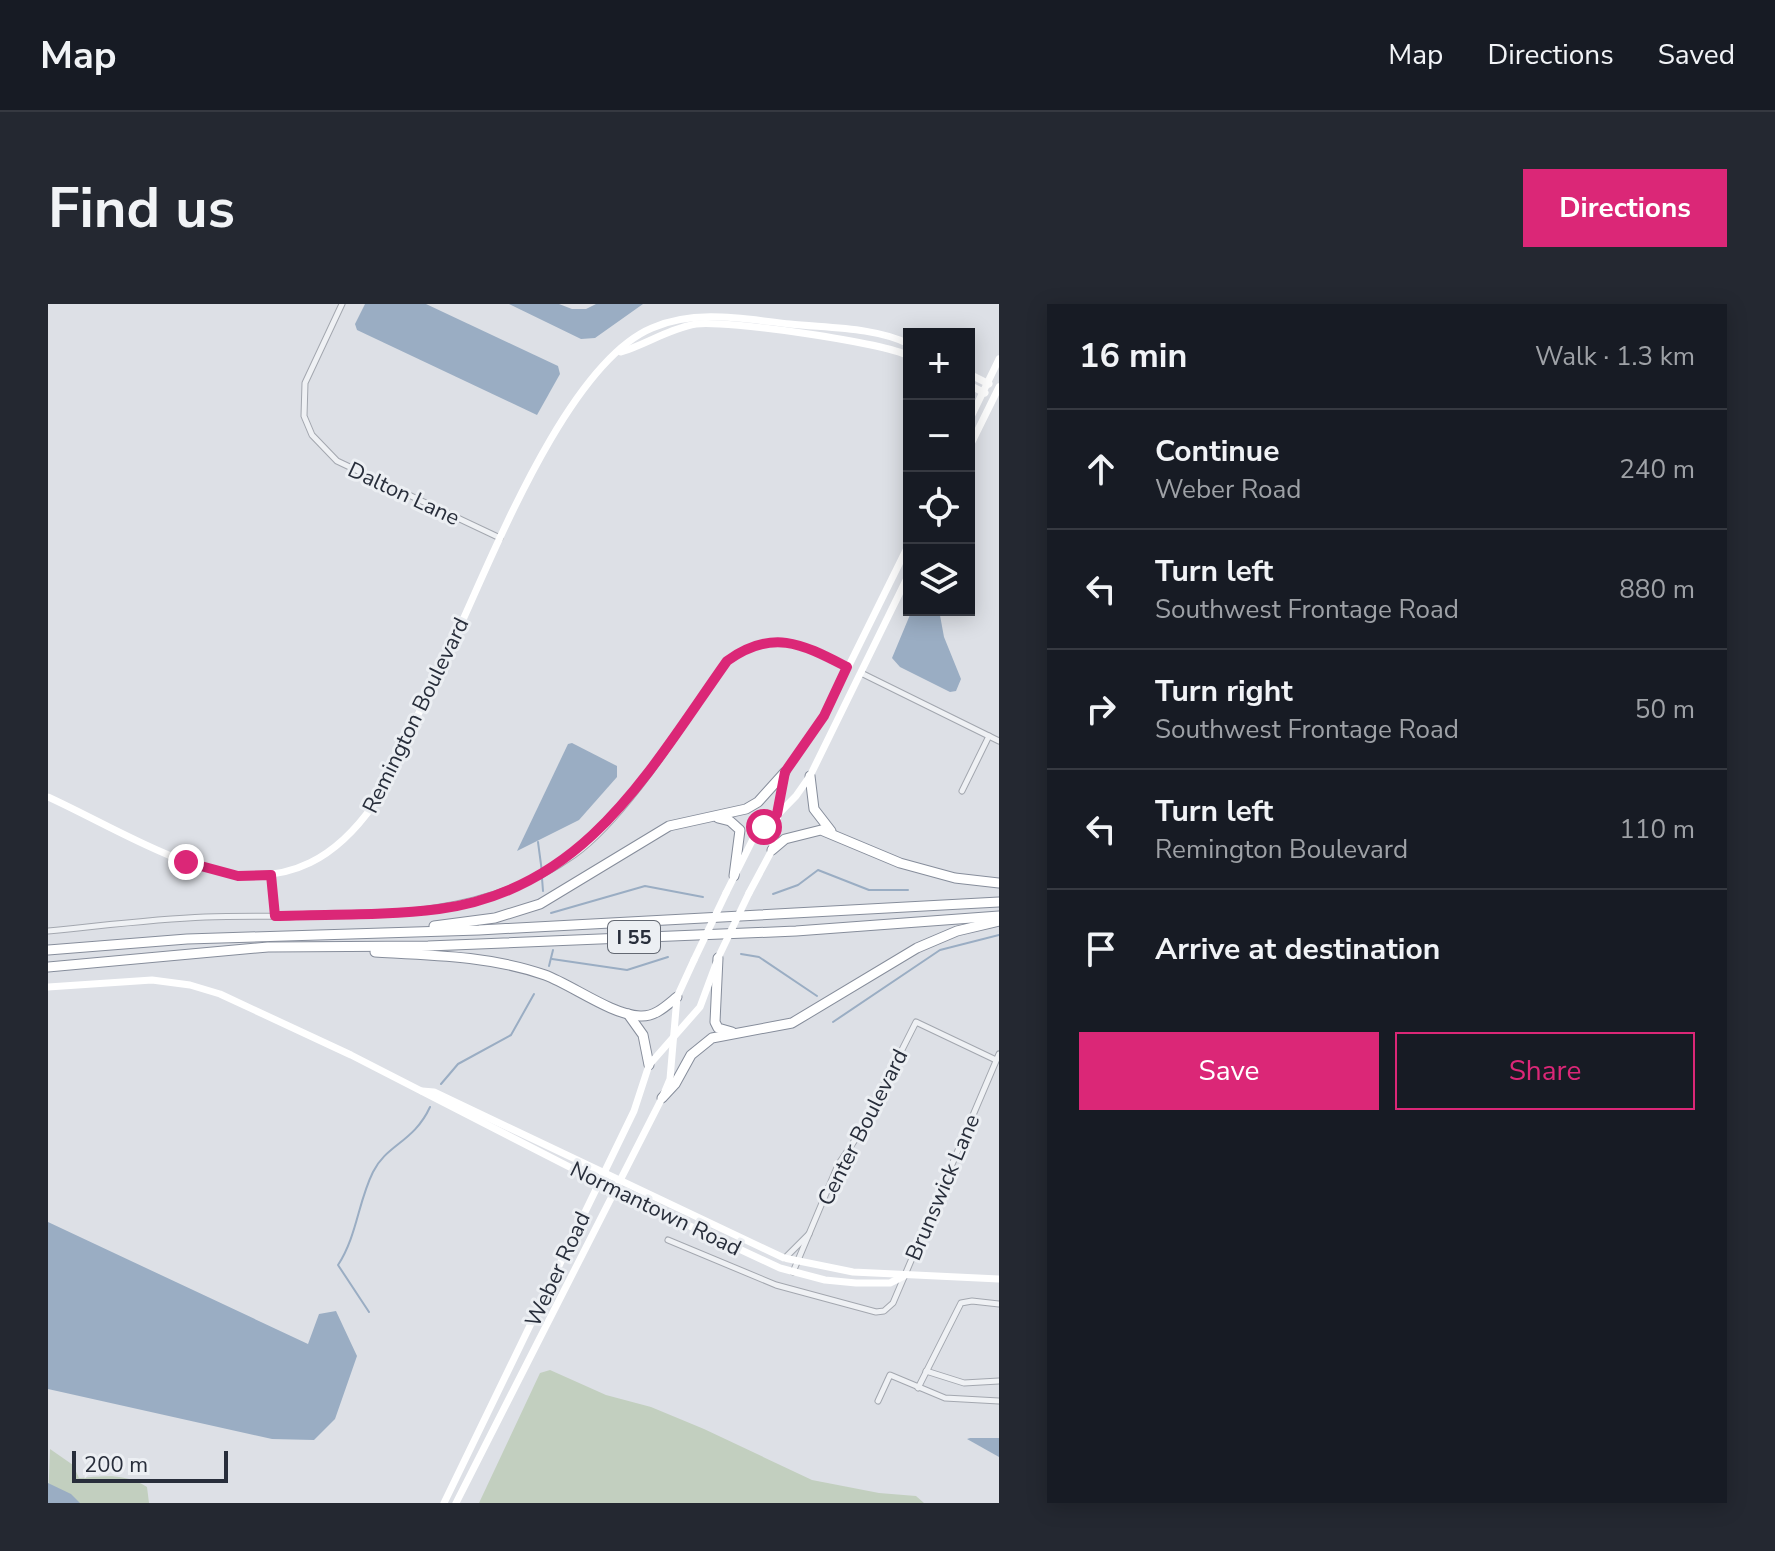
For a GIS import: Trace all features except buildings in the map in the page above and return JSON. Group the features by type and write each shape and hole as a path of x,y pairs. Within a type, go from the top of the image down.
{"highway":[{"path":"375,932 495,918 519,912 574,885 649,836 689,819 746,809 758,802 785,772"},
{"path":"810,776 810,795 817,816 834,833"},
{"path":"705,817 730,821 740,830 734,876"},
{"path":"772,850 785,839 809,830 834,833 900,863 955,878 999,883"},
{"name":"I 55","path":"48,950 187,939 479,930 999,902"},
{"path":"662,1098 675,1084 698,1047 712,1038 792,1023 917,948 999,918"},
{"name":"I 55","path":"48,967 268,947 428,946 796,931 999,918"},
{"path":"268,947 443,956 507,965 544,975 628,1014 649,1015 677,997"},
{"path":"718,958 715,1022 723,1031 739,1034"},
{"path":"628,1014 643,1035 649,1065"}],"street":[{"name":"Dalton Lane","path":"342,304 305,383 304,416 312,435 337,461 501,538"},
{"name":"Remington Boulevard","path":"48,797 215,873 271,875 323,857 360,824 374,804 501,538 565,413 602,367 629,340 652,328 700,316 869,334 903,342"},
{"name":"Remington Boulevard","path":"619,353 654,336 700,324 854,342 903,354"},
{"path":"975,409 999,359"},
{"path":"975,377 999,388 975,437"},
{"path":"975,388 996,398"},
{"name":"Weber Road","path":"444,1503 634,1111 649,1065 700,1007 718,958 772,850 785,772 824,716 903,556"},
{"name":"Weber Road","path":"456,1503 662,1098 670,1079 677,997 734,876 752,841 810,776 903,586"},
{"path":"48,931 203,918 439,909 513,890 576,853 603,829 727,661 744,650 768,641 793,642 847,667"},
{"path":"861,673 999,741"},
{"path":"962,791 989,736"},
{"path":"271,875 275,916"},
{"name":"Normantown Road","path":"48,987 152,980 190,985 253,1008 598,1182 793,1272 856,1283 890,1283 904,1276"},
{"name":"Center Boulevard","path":"793,1272 838,1165 861,1131 916,1022 998,1057"},
{"name":"Brunswick Lane","path":"668,1240 776,1285 876,1312 890,1308 998,1057"},
{"name":"Normantown Road","path":"420,1090 434,1092 798,1263 904,1276 999,1279"},
{"name":"Center Boulevard","path":"784,1258 810,1233"},
{"path":"918,1388 961,1303 999,1304"},
{"path":"926,1371 964,1383 999,1381"},
{"path":"878,1401 890,1375 962,1402 999,1401"}],"green space":[{"path":"550,1370 606,1395 651,1407 704,1429 812,1480 879,1493 916,1496 924,1503 479,1503 540,1373"},
{"path":"50,1449 73,1465 79,1478 114,1476 131,1479 147,1487 149,1503 48,1503"}],"water":[{"path":"365,304 426,304 558,366 560,374 537,415 357,330 355,324"},
{"path":"509,304 559,304 572,309 586,309 596,304 643,304 595,338 581,339"},
{"path":"910,616 940,616 944,637 961,679 956,691 950,692 900,667 892,658"},
{"path":"572,743 617,766 617,777 579,820 517,851 568,744"},
{"path":"48,1222 308,1344 319,1314 336,1311 357,1356 335,1419 314,1440 272,1439 48,1389"},
{"path":"999,1438 999,1457 967,1439"},
{"path":"48,1483 71,1494 80,1503 48,1503"}],"waterway":[{"path":"538,842 542,872"},
{"path":"773,894 798,885 818,870 869,890 908,890"},
{"path":"542,878 543,891"},
{"path":"551,913 645,886 703,897"},
{"path":"833,1022 940,950 999,935"},
{"path":"549,966 553,950"},
{"path":"741,954 759,957 817,996"},
{"path":"552,959 627,970 668,957"},
{"path":"441,1084 458,1064 511,1035 534,994"},
{"path":"369,1312 338,1265 373,1172 385,1155 416,1128 430,1107"}],"route":[{"path":"186,862 215,873 271,875 275,916 439,909 513,890 545,874 576,853 603,829 727,661 744,650 768,641 793,642 847,667 824,716 785,772 780,785 777,814 764,827"}]}
